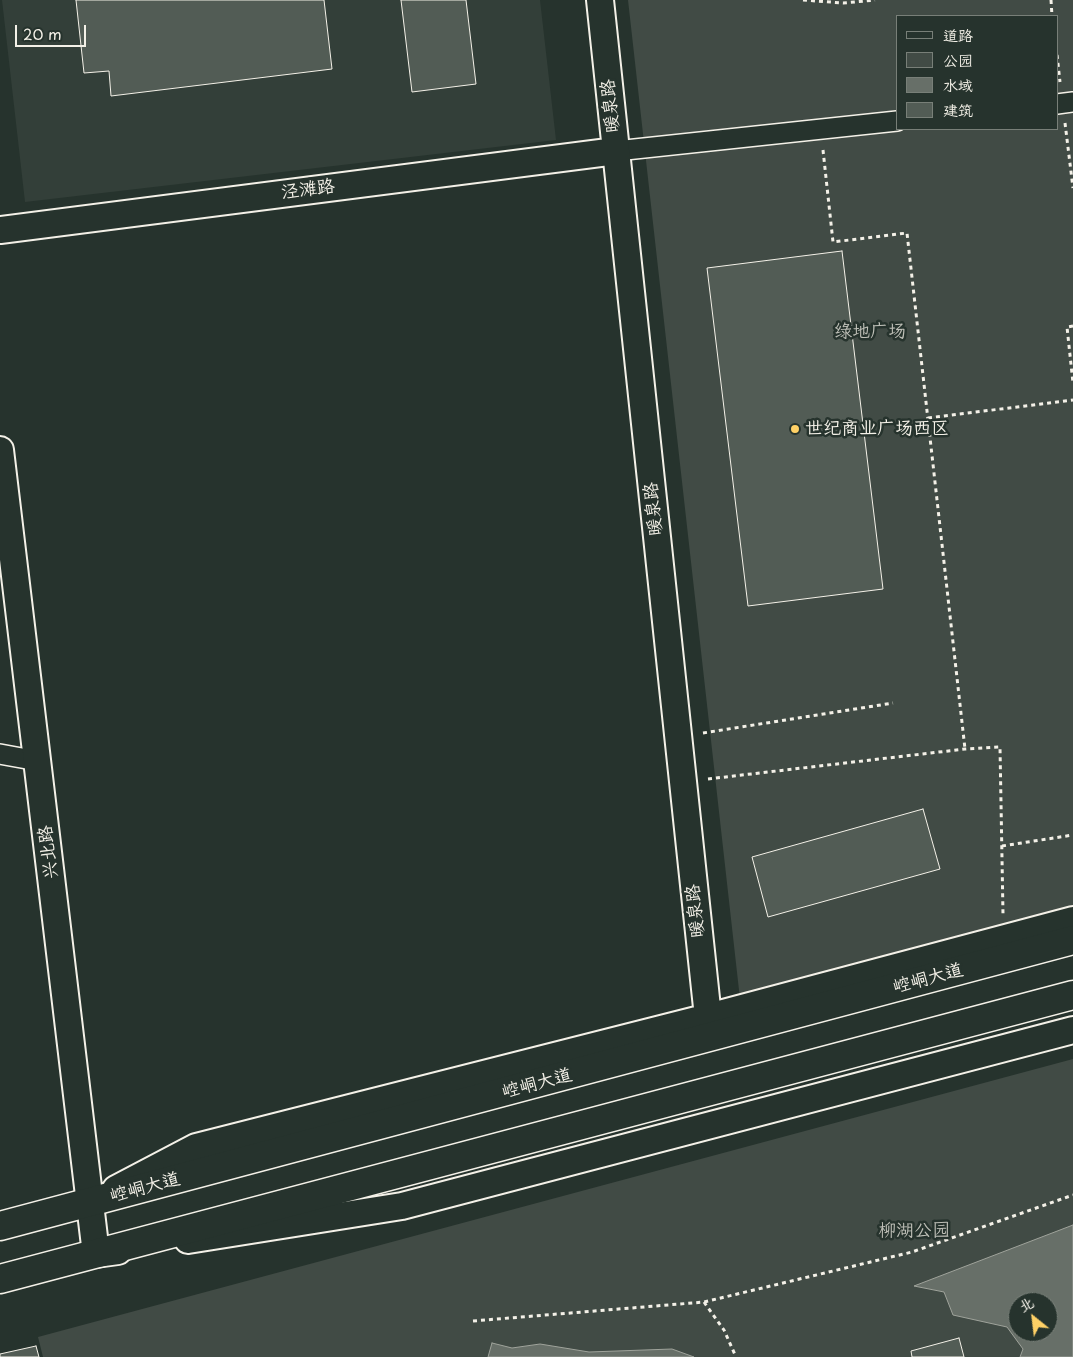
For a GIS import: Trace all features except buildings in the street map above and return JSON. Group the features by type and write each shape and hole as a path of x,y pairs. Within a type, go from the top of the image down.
{"main road":[{"name":"崆峒大道","path":"0,1226 1073,940"},
{"path":"0,1279 1073,996"}],"street":[{"name":"暖泉路","path":"600,0 708,1017"},
{"path":"1058,104 1073,102"},
{"path":"616,151 896,121"},
{"name":"泾滩路","path":"0,230 616,151"},
{"name":"兴北路","path":"0,450 96,1254"},
{"path":"0,754 38,761"},
{"path":"91,1203 196,1147 708,1017 1073,920"},
{"path":"96,1254 402,1206 1073,1030"}],"path":[{"path":"803,0 843,4 875,0"},
{"path":"1051,0 1052,15"},
{"path":"820,129 833,242 907,233 965,749"},
{"path":"1073,326 1067,327 1073,383"},
{"path":"928,418 1073,400"},
{"path":"678,737 893,703"},
{"path":"683,782 965,749 1000,747 1003,938"},
{"path":"1002,846 1073,835"},
{"path":"473,1321 704,1302 912,1252 1073,1195"},
{"path":"704,1302 724,1330 736,1357"}],"shaded area":[{"path":"2,0 540,0 556,140 25,202"}],"green space":[{"name":"绿地广场","path":"628,0 1073,0 1073,908 740,999"},
{"name":"柳湖公园","path":"1073,1059 1073,1357 43,1357 38,1337"}],"water":[{"path":"1073,1225 1073,1357 1020,1357 1023,1349 1018,1342 1058,1342 1058,1292 1008,1292 1008,1328 953,1315 944,1292 914,1286"},
{"path":"492,1343 512,1348 540,1344 589,1352 672,1349 694,1357 488,1357"}],"place":[{"name":"世纪商业广场西区","path":"795,429"}]}
